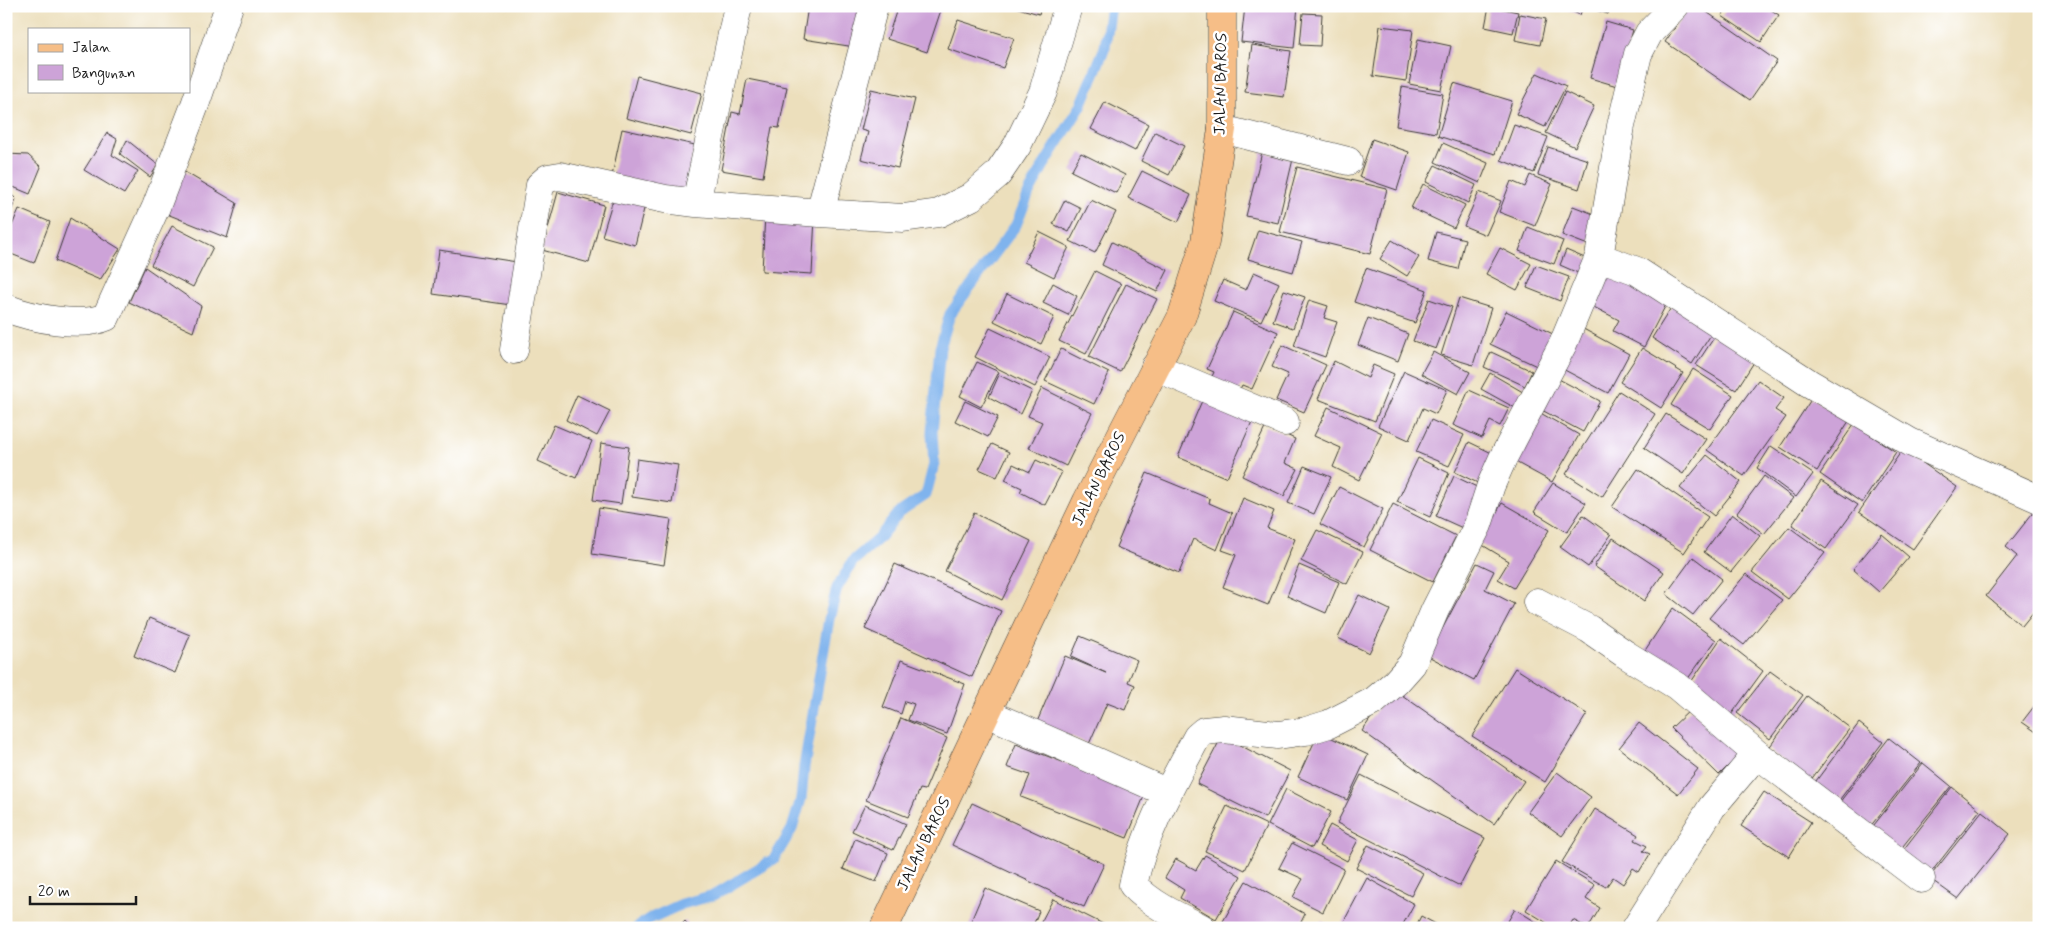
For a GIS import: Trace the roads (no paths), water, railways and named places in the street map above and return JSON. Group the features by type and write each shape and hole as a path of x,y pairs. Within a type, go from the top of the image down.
{"main road":[{"name":"JALAN BAROS","path":"884,928 1087,500 1182,316 1205,242 1222,129 1222,6"}],"street":[{"path":"6,308 23,314 66,320 95,322 106,318 156,207 195,105 228,6"},
{"path":"696,202 738,6"},
{"path":"820,213 874,6"},
{"path":"514,350 540,185 548,178 560,176 665,199 696,202 902,218 939,213 971,197 985,186 998,174 1017,146 1043,92 1068,6"},
{"path":"1202,928 1169,912 1144,896 1133,885 1138,863 1168,793 1197,737 1204,731 1224,729 1278,735 1306,731 1329,724 1374,701 1396,682 1412,664 1435,610 1478,525 1503,458 1563,344 1599,257 1621,126 1638,54 1648,33 1676,6"},
{"path":"1222,129 1348,161"},
{"path":"1599,257 1637,271 1809,383 1910,442 2039,499"},
{"path":"1155,366 1284,422"},
{"path":"1537,602 1589,629 1677,686 1757,754 1921,879"},
{"path":"987,713 1168,793"},
{"path":"1636,928 1712,806 1757,754"}],"waterway":[{"path":"637,928 649,919 682,904 714,895 774,859 792,829 801,799 804,767 829,619 837,588 853,561 878,539 899,513 926,495 934,464 932,432 940,348 950,314 1016,225 1029,193 1044,165 1081,106 1105,47 1111,6"}]}
